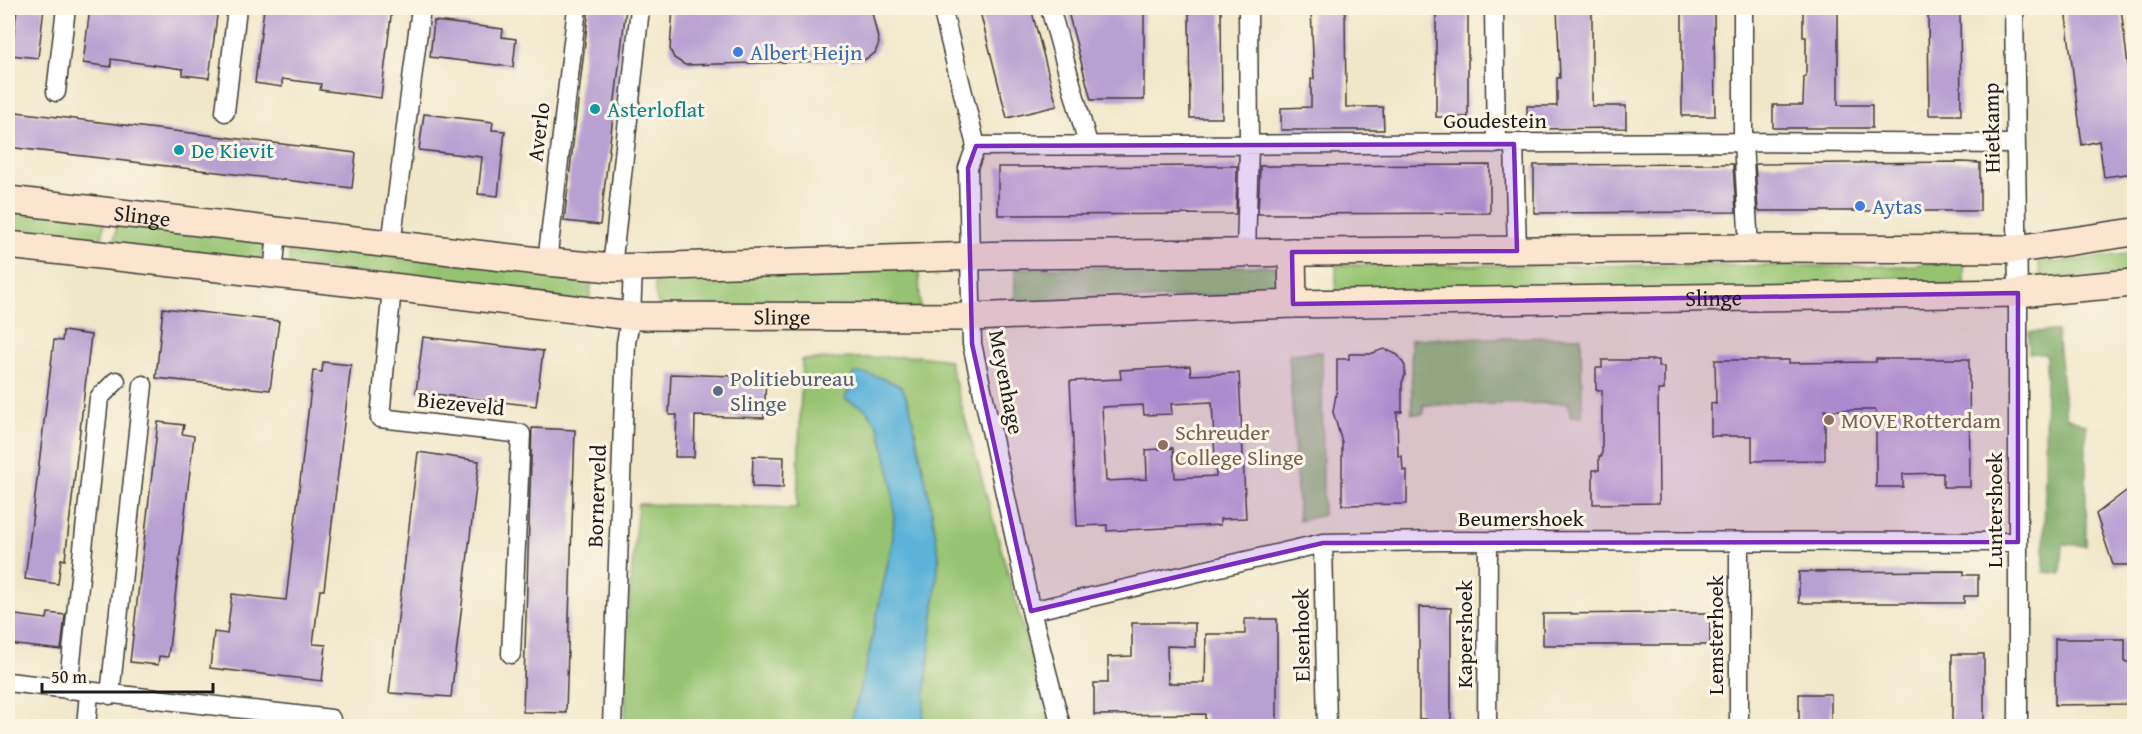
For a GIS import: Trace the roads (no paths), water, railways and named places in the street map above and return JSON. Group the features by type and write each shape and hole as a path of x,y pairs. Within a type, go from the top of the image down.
{"main road":[{"name":"Slinge","path":"8,201 391,245 622,268 970,256 1246,252 1749,248 2017,249 2134,232"},
{"name":"Slinge","path":"8,245 631,316 971,317 1293,304 2018,293 2134,283"},
{"path":"1292,252 1293,304"}],"street":[{"path":"56,92 66,8"},
{"path":"225,112 237,8"},
{"path":"391,245 421,8"},
{"name":"Averlo","path":"547,262 577,8"},
{"name":"Bornerveld","path":"612,726 626,343 631,316 622,268 640,8"},
{"name":"Meyenhage","path":"942,8 976,146 968,168 972,344 1031,611 1061,726"},
{"path":"1050,8 1088,144"},
{"path":"1246,252 1249,144 1248,8"},
{"path":"1494,8 1505,144 1517,251"},
{"path":"1743,8 1743,142 1749,248"},
{"name":"Hietkamp","path":"2014,8 2018,293"},
{"name":"Goudestein","path":"976,146 1743,142 2015,144"},
{"path":"273,275 277,232"},
{"name":"Biezeveld","path":"392,287 380,418 521,434 511,654"},
{"name":"Luntershoek","path":"2018,293 2018,726"},
{"path":"68,690 99,398 116,381"},
{"path":"110,695 143,385"},
{"name":"Kapershoek","path":"1487,726 1488,542"},
{"name":"Beumershoek","path":"1031,611 1323,543 2018,542"},
{"name":"Elsenhoek","path":"1323,543 1327,726"},
{"name":"Lemsterhoek","path":"1739,543 1739,726"},
{"path":"8,682 331,719 331,726"},
{"path":"86,726 89,693"}],"water":[{"path":"854,373 879,377 902,387 910,407 931,507 939,557 922,726 850,726 867,662 893,538 894,509 891,477 879,427 866,409 845,399"}],"place":[{"name":"Albert Heijn","path":"738,52"},
{"name":"Asterloflat","path":"595,109"},
{"name":"De Kievit","path":"179,150"},
{"name":"Aytas","path":"1860,206"},
{"name":"Politiebureau Slinge","path":"718,391"},
{"name":"MOVE Rotterdam","path":"1829,420"},
{"name":"Schreuder College Slinge","path":"1163,445"}]}
